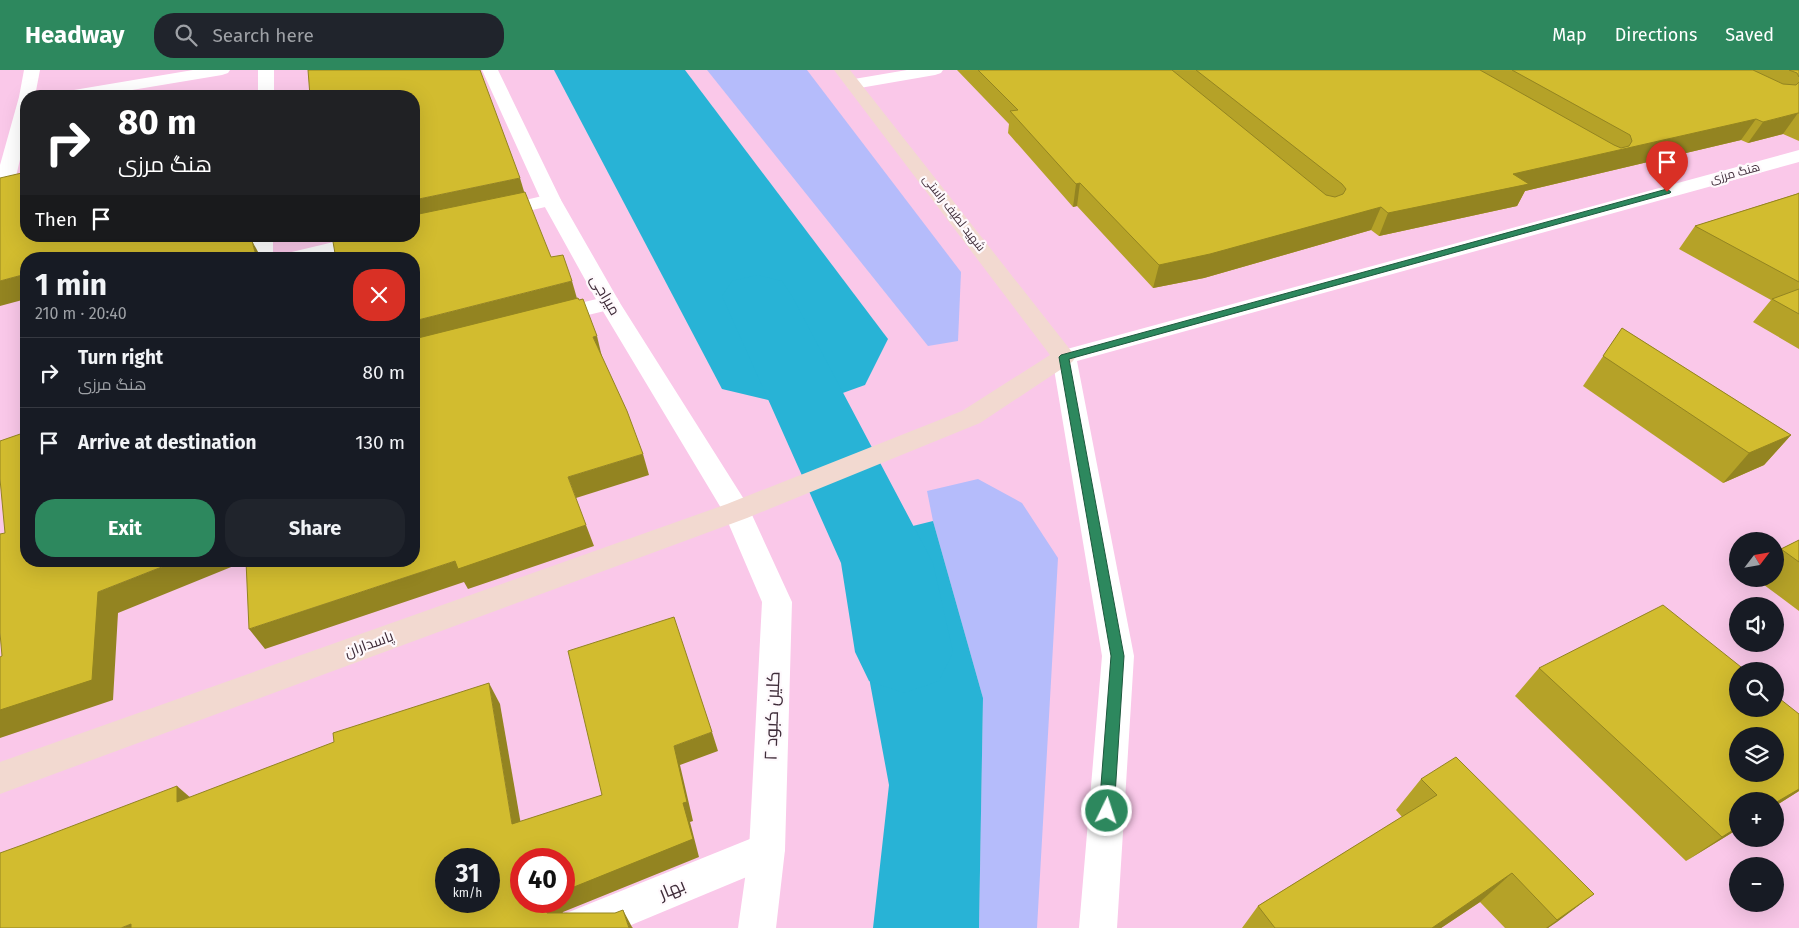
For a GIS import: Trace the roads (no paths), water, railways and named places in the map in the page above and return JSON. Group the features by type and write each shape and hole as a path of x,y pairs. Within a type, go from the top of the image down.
{"main road":[{"name":"شهید لطیف راستی","path":"848,77 1064,357"},
{"name":"پاسداران","path":"0,778 737,511 971,417 1064,357"}],"street":[{"path":"26,90 32,70"},
{"path":"104,90 222,70"},
{"path":"266,70 266,90"},
{"name":"میراجی","path":"490,70 551,200 609,303 737,511"},
{"path":"848,77 935,70"},
{"path":"0,202 20,115"},
{"name":"هنگ مرزی","path":"1064,357 1799,156"},
{"path":"478,216 551,200"},
{"path":"317,252 361,242"},
{"path":"534,322 609,303"},
{"path":"1064,357 1118,656 1098,928"},
{"name":"کلین کبود ۲","path":"737,511 777,602 767,850 756,928"},
{"name":"بهار","path":"578,928 767,850"}],"waterway":[{"path":"757,296 887,563 904,652"}]}
